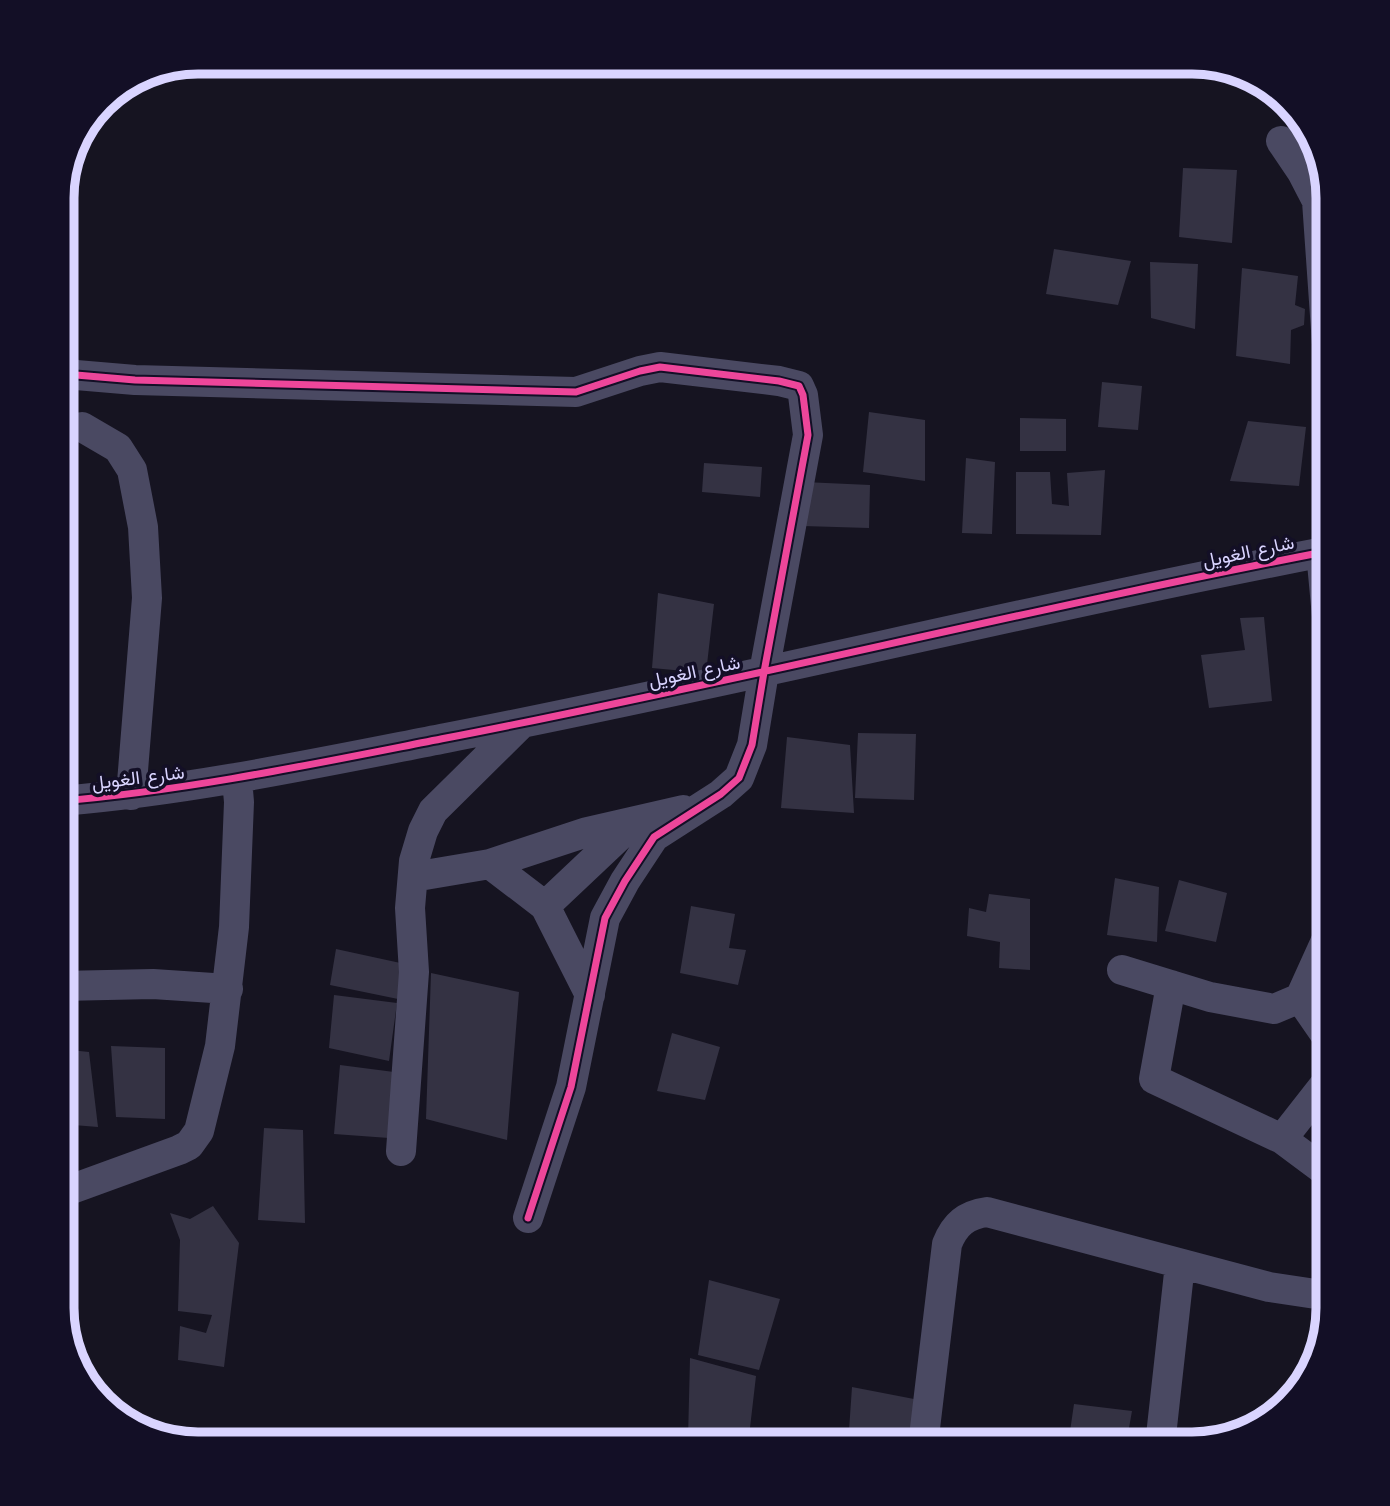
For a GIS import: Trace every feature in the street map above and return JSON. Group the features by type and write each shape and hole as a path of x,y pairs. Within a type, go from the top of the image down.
{"street":[{"path":"1280,141 1302,172 1316,199"},
{"path":"74,374 135,380 576,392 660,367 779,381 799,386 803,395 808,435 752,745 738,778 721,794 654,837 605,918 572,1087 528,1218"},
{"path":"82,427 118,448 132,470 143,527 147,598 131,796"},
{"name":"شارع الغويل","path":"74,801 131,796 237,779 522,723 1316,553"},
{"path":"401,1151 414,972 410,908 414,861 422,831 433,811 522,723"},
{"path":"74,1188 179,1150 194,1140 201,1125 220,1046 228,989 234,927 239,802 237,779"},
{"path":"413,877 489,864 587,832 704,805"},
{"path":"545,906 636,821"},
{"path":"489,864 545,906 590,995"},
{"path":"1122,970 1210,997 1274,1009 1300,998 1316,963"},
{"path":"74,986 153,984 228,989"},
{"path":"1171,985 1154,1079 1282,1139 1316,1164"},
{"path":"1300,998 1316,1021"},
{"path":"1282,1139 1316,1096"},
{"path":"925,1432 947,1244 952,1231 961,1220 973,1214 987,1212 1269,1287 1316,1294"},
{"path":"1161,1432 1180,1264"}],"building":[{"path":"1183,168 1237,170 1232,243 1179,237"},
{"path":"1054,249 1131,261 1118,305 1046,294"},
{"path":"1150,262 1198,264 1195,329 1151,318"},
{"path":"1242,268 1298,276 1295,305 1305,309 1304,325 1291,330 1290,364 1236,356"},
{"path":"1102,382 1142,386 1138,430 1098,427"},
{"path":"869,412 925,420 925,481 863,472"},
{"path":"1020,418 1066,419 1066,451 1020,451"},
{"path":"1248,421 1306,427 1299,486 1230,481"},
{"path":"966,458 995,462 992,534 962,533"},
{"path":"704,463 762,467 760,497 702,492"},
{"path":"1105,470 1101,535 1016,534 1016,472 1050,472 1052,504 1069,506 1067,473"},
{"path":"804,482 870,485 869,528 803,526"},
{"path":"658,593 714,604 706,673 652,668"},
{"path":"1264,617 1272,701 1209,708 1201,655 1245,650 1240,618"},
{"path":"858,733 916,734 914,800 855,798"},
{"path":"787,737 850,745 854,813 781,808"},
{"path":"1115,878 1159,887 1157,942 1107,935"},
{"path":"1179,880 1227,893 1216,942 1165,931"},
{"path":"989,894 1030,899 1030,970 999,968 1000,942 967,936 969,908 986,912"},
{"path":"691,906 735,914 729,948 746,950 738,985 680,973"},
{"path":"336,949 405,964 398,999 330,985"},
{"path":"431,973 519,992 507,1140 426,1119"},
{"path":"334,995 397,1003 389,1061 329,1048"},
{"path":"672,1033 720,1047 705,1100 657,1091"},
{"path":"111,1046 165,1048 165,1119 116,1117"},
{"path":"74,1050 89,1052 98,1127 74,1125"},
{"path":"340,1065 394,1072 389,1138 334,1134"},
{"path":"264,1128 303,1130 305,1223 258,1220"},
{"path":"213,1206 239,1243 224,1367 178,1360 180,1326 206,1333 212,1315 178,1311 180,1240 170,1213 190,1219"},
{"path":"709,1280 780,1299 759,1370 698,1355"},
{"path":"690,1358 756,1376 750,1432 688,1432"},
{"path":"852,1387 914,1399 911,1432 849,1432"},
{"path":"1074,1404 1132,1411 1128,1432 1070,1432"}],"cycle path":[{"path":"74,374 135,380 576,392 660,367 779,381 799,386 803,395 808,435 752,745 739,778 721,794 654,837 605,918 571,1087 528,1218"},
{"path":"74,800 206,783 446,738 1316,554"}]}
